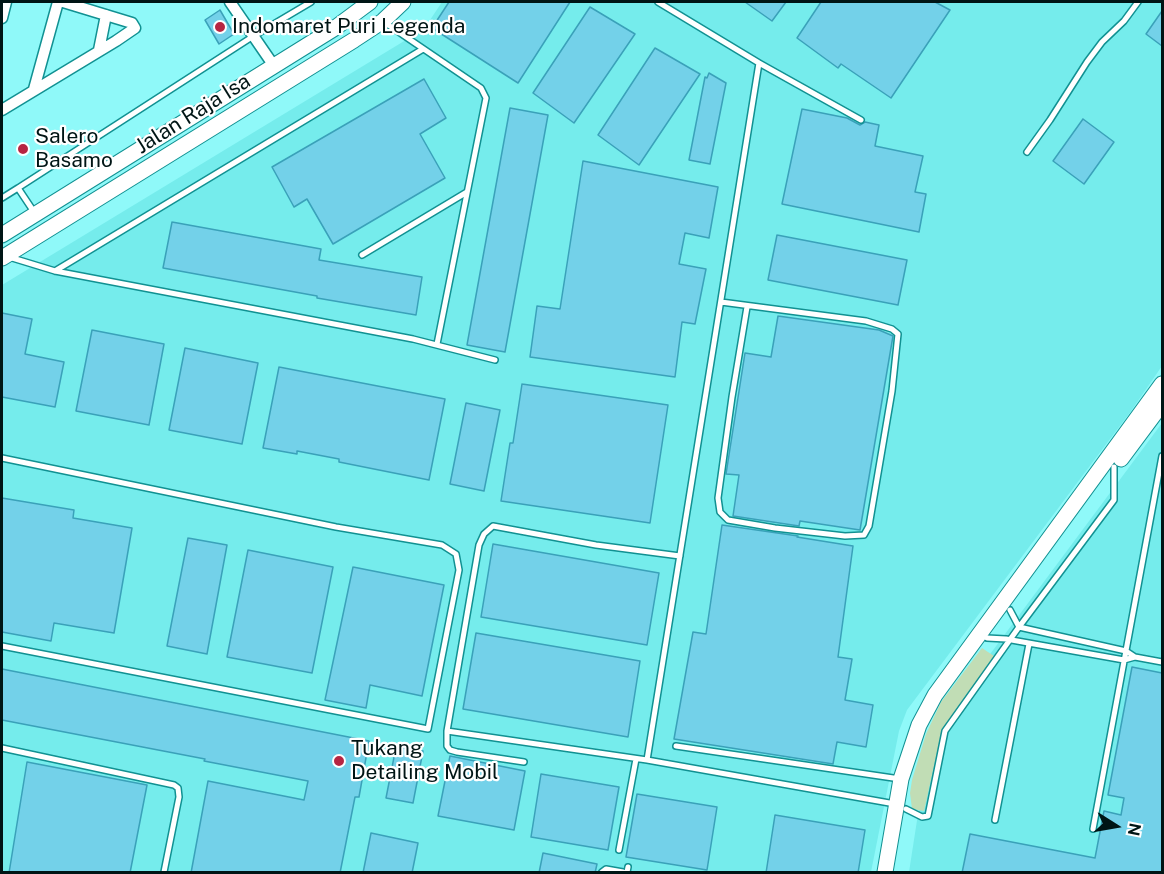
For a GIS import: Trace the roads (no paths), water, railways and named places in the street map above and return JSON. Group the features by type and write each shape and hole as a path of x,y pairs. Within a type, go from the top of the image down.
{"main road":[{"name":"Jalan Raja Isa","path":"2,233 335,28 370,2"},
{"name":"Jalan Raja Isa","path":"3,257 354,40 383,21 403,2"},
{"path":"1007,605 1162,384"},
{"path":"894,873 902,806 901,779 916,734 935,695 984,636 1162,404"},
{"path":"885,873 902,806 926,729 984,636"}],"street":[{"path":"2,18 6,2"},
{"path":"34,89 58,2"},
{"path":"2,110 117,41 135,26 132,22 63,2"},
{"path":"230,2 274,66"},
{"path":"99,50 106,15"}],"lane":[{"path":"2,198 252,37 312,2"},
{"path":"658,2 759,63 861,120"},
{"path":"1027,152 1087,62 1138,2"},
{"path":"383,21 481,88 485,94 437,344"},
{"path":"55,271 423,49"},
{"path":"647,760 759,63"},
{"path":"18,188 34,214"},
{"path":"362,255 466,192"},
{"path":"3,257 55,271 437,344 495,360"},
{"path":"721,302 866,321 892,329 898,334 892,392 869,526 864,535 845,536 775,528 728,520 720,512 718,498 747,307"},
{"path":"1093,829 1162,456"},
{"path":"2,458 336,527 442,545 456,554 459,570 428,729 2,646"},
{"path":"447,731 647,760 902,806 922,817 928,816 945,731 1114,500 1114,467"},
{"path":"524,762 453,751 447,746 447,731 479,545 484,534 493,526 596,545 680,556"},
{"path":"1007,605 1019,627 1126,651 1135,657 1162,662"},
{"path":"984,636 1124,660 1135,657"},
{"path":"995,820 1029,644"},
{"path":"676,746 901,779"},
{"path":"2,748 174,785 178,788 179,797 164,873"},
{"path":"619,850 636,759"},
{"path":"602,873 606,869 626,871"}],"place":[{"name":"Indomaret Puri Legenda","path":"220,27"},
{"name":"Salero Basamo","path":"23,149"},
{"name":"Tukang Detailing Mobil","path":"339,761"}]}
